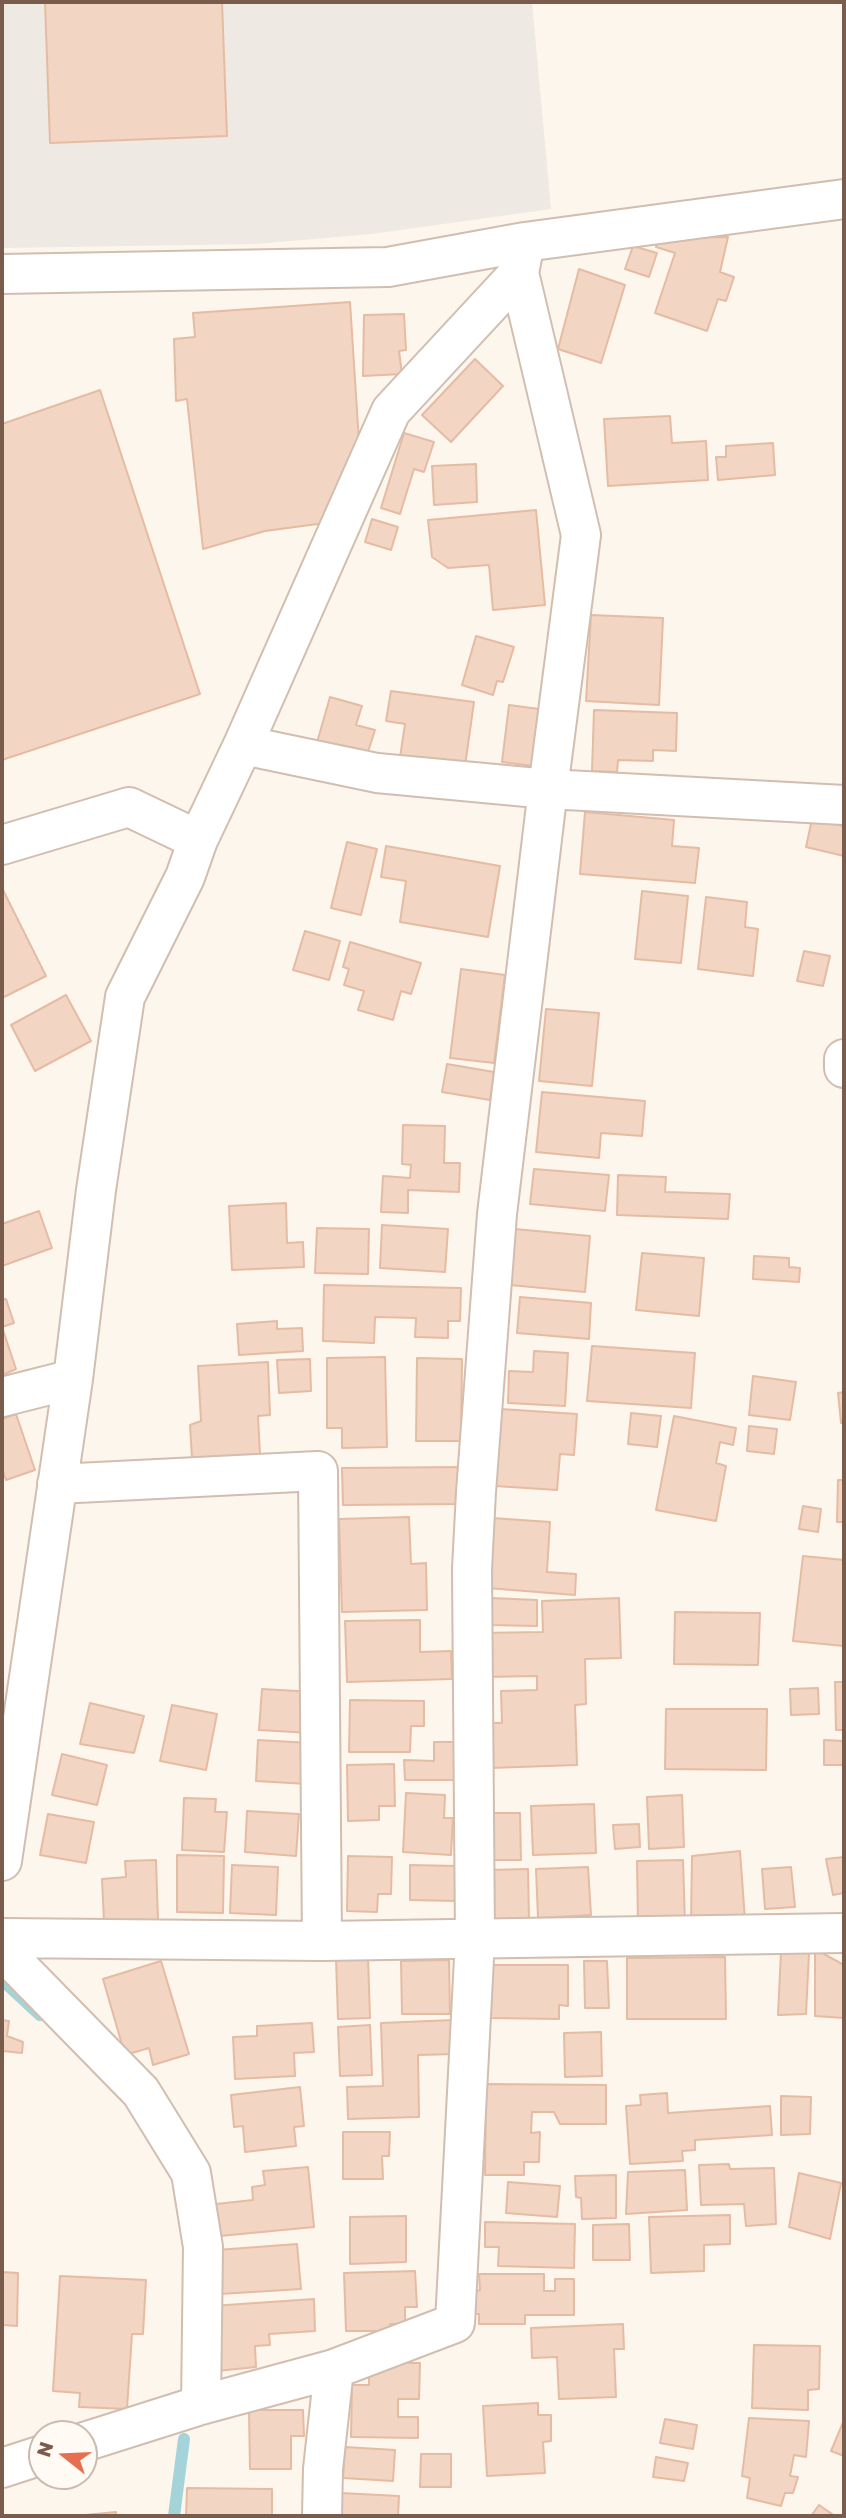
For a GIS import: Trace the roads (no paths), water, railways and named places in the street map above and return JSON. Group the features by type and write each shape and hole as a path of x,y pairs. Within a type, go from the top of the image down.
{"street":[{"path":"2,274 388,268 522,258 844,199"},
{"path":"2,1861 73,1379 96,1190 125,997 185,877 198,840 391,411 522,258"},
{"path":"98,2438 201,2405 334,2369 455,2322 475,1939 472,1569 476,1492 498,1214 581,535 522,258"},
{"path":"243,745 377,773 548,789 844,805"},
{"path":"2,845 129,807 198,840"},
{"path":"844,1059 844,1068"},
{"path":"2,1396 73,1379"},
{"path":"57,1484 318,1471 322,1941"},
{"path":"2,1938 322,1941 844,1933"},
{"path":"2,1950 141,2092 191,2173 203,2247 201,2405"},
{"path":"322,2516 323,2469 334,2369"},
{"path":"2,2468 28,2460"}],"waterway":[{"path":"2,1980 40,2015"},
{"path":"174,2516 184,2439"}]}
